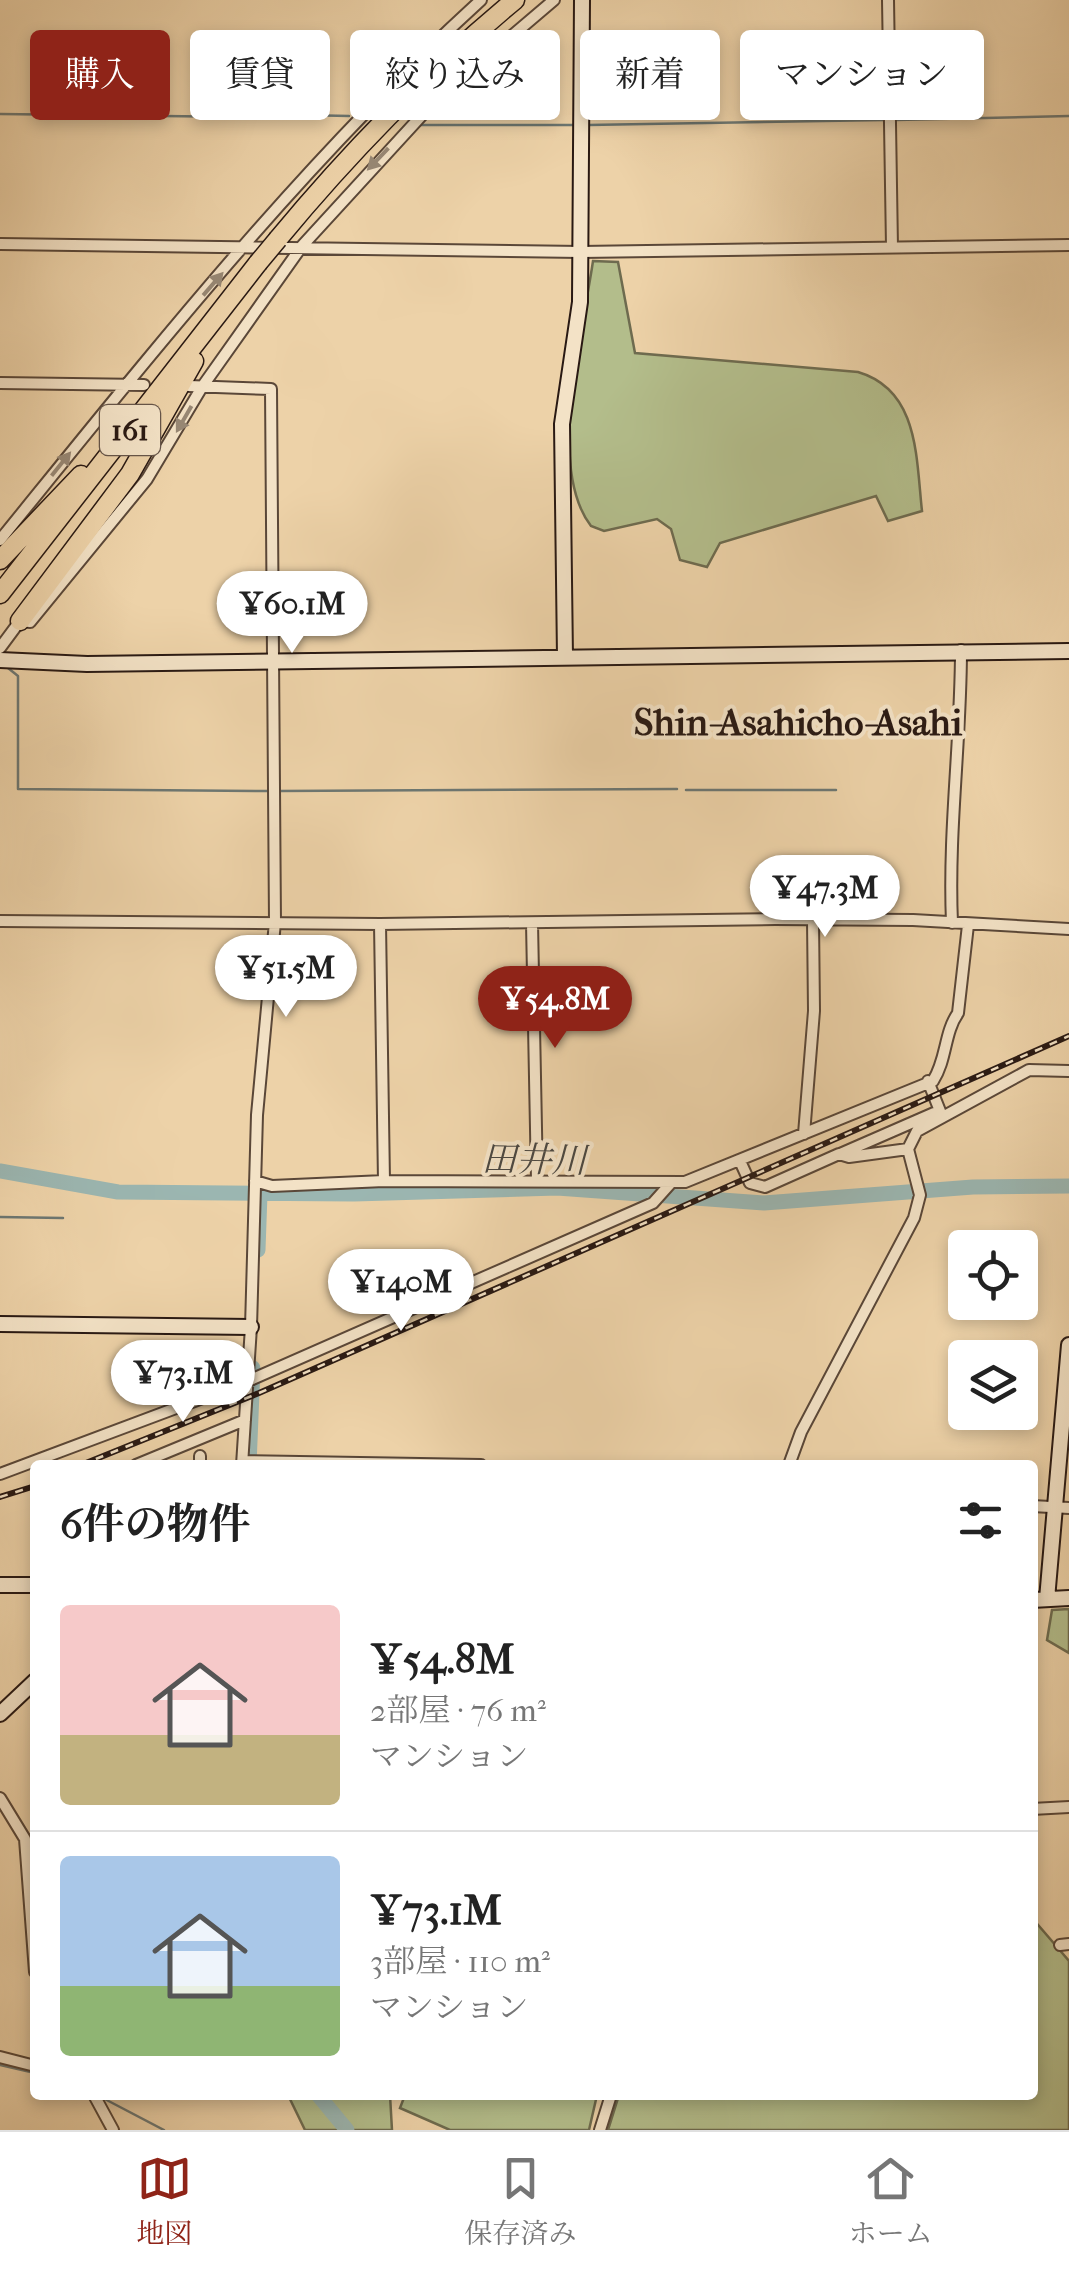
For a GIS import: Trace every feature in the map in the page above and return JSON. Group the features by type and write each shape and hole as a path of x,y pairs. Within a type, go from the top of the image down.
{"highway":[{"name":"161","path":"0,594 258,262 344,159 408,94 515,0"},
{"path":"0,560 94,461 194,336 226,304"},
{"path":"20,621 139,459 226,304"}],"street":[{"path":"0,540 126,384 399,74 480,0"},
{"path":"0,648 20,621 30,622 148,479 202,387 302,246 434,102 554,0"},
{"path":"565,657 562,424 580,302 582,0"},
{"path":"888,0 892,247"},
{"path":"0,244 581,252 1069,244"},
{"path":"0,383 144,385"},
{"path":"189,386 272,389 275,922 255,1181 242,1460"},
{"path":"952,923 950,821 961,746 961,650"},
{"path":"0,660 25,664 961,650 1069,652"},
{"path":"804,1134 814,1011 813,920"},
{"path":"0,922 813,920 1069,929"},
{"path":"532,923 537,1180"},
{"path":"380,924 384,1181"},
{"path":"255,1181 272,1186 537,1180 668,1186 740,1161 928,1081 942,1066 950,1023 958,1012 968,925"},
{"path":"791,1460 801,1432 904,1241 920,1194 908,1149 917,1131 1029,1070 1069,1071"},
{"path":"928,1081 942,1116"},
{"path":"740,1161 750,1183 765,1186 934,1113 942,1116"},
{"path":"839,1154 849,1157 908,1149"},
{"path":"37,1460 248,1380 656,1199 668,1186"},
{"path":"0,1324 251,1326"},
{"path":"1069,1344 1062,1507 1040,1599 1069,1598"},
{"path":"148,1460 245,1420"},
{"path":"0,1474 30,1463"},
{"path":"0,1586 30,1584"},
{"path":"0,1714 30,1687"},
{"path":"0,1798 26,1839 30,1898"},
{"path":"1038,1809 1069,1807"},
{"path":"0,2057 30,2065"},
{"path":"97,2100 113,2130"},
{"path":"600,2130 609,2100"}],"green space":[{"path":"593,261 618,262 635,353 858,372 878,381 893,394 911,428 922,511 888,521 876,496 720,543 707,567 680,560 671,529 657,519 604,531 591,526 578,501 569,435 576,360"},
{"path":"1069,1609 1069,1653 1047,1640 1052,1610"},
{"path":"1038,1925 1069,1961 1069,2130 608,2130 617,2100 1038,2100"},
{"path":"290,2100 390,2100 392,2130 305,2130"},
{"path":"403,2100 596,2100 589,2130 450,2130 400,2108"}],"waterway":[{"path":"0,114 190,116"},
{"path":"330,116 349,116"},
{"path":"984,118 1069,116"},
{"path":"588,125 885,120"},
{"path":"419,125 575,125"},
{"path":"8,668 18,676 18,789 268,791"},
{"path":"279,791 677,789"},
{"path":"686,790 836,790"},
{"name":"田井川","path":"0,1171 118,1192 354,1194 557,1188 764,1203 973,1187 1069,1186"},
{"path":"258,1250 260,1194"},
{"path":"0,1217 63,1218"},
{"path":"249,1460 253,1368"},
{"path":"0,2065 30,2072"},
{"path":"107,2100 164,2130"},
{"path":"322,2100 347,2130"}],"railway":[{"path":"93,1460 259,1393 1069,1036"},
{"path":"0,1497 30,1488"}],"district":[{"name":"Shin-Asahicho-Asahi","path":"798,722"}]}
